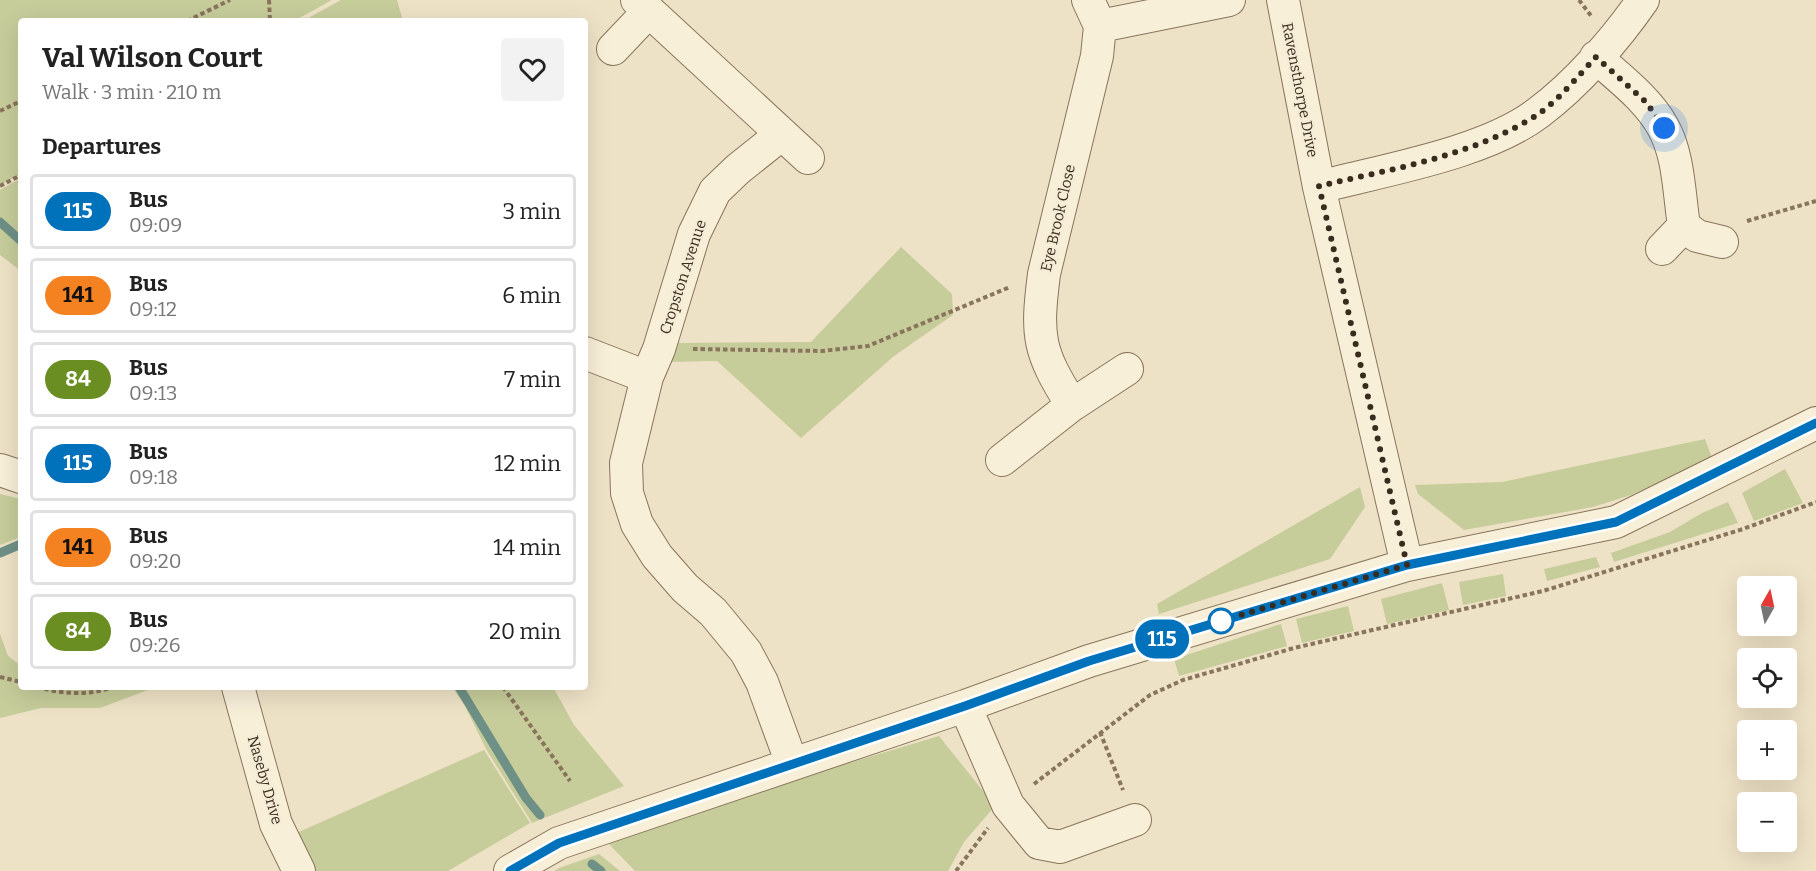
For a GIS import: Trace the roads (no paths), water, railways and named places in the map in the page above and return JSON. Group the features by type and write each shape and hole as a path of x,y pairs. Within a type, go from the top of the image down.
{"street":[{"name":"Eye Brook Close","path":"1071,405 1048,368 1040,338 1044,274 1097,56 1094,13 1229,0"},
{"name":"Ravensthorpe Drive","path":"1283,0 1319,186 1407,565"},
{"path":"1319,186 1460,151 1538,114 1596,57 1644,0"},
{"path":"614,49 643,6 808,158"},
{"path":"1596,57 1646,102 1664,128 1701,235 1662,249"},
{"name":"Cropston Avenue","path":"782,134 738,169 715,191 694,234 659,349 647,377 626,463 627,493 637,524 657,556 685,588 713,612 746,652 762,682 792,764"},
{"path":"588,354 647,377"},
{"path":"1002,460 1071,405 1127,369"},
{"path":"510,871 559,843 965,706 1089,661 1407,565 1616,522 1816,423"},
{"path":"0,470 18,476"},
{"name":"Naseby Drive","path":"239,690 276,824 299,871"},
{"path":"965,706 1008,804 1039,843 1060,847 1136,820"}],"waterway":[{"path":"0,222 18,238"},
{"path":"0,553 18,545"},
{"path":"461,690 526,798 540,815"},
{"path":"592,864 601,871"}]}
